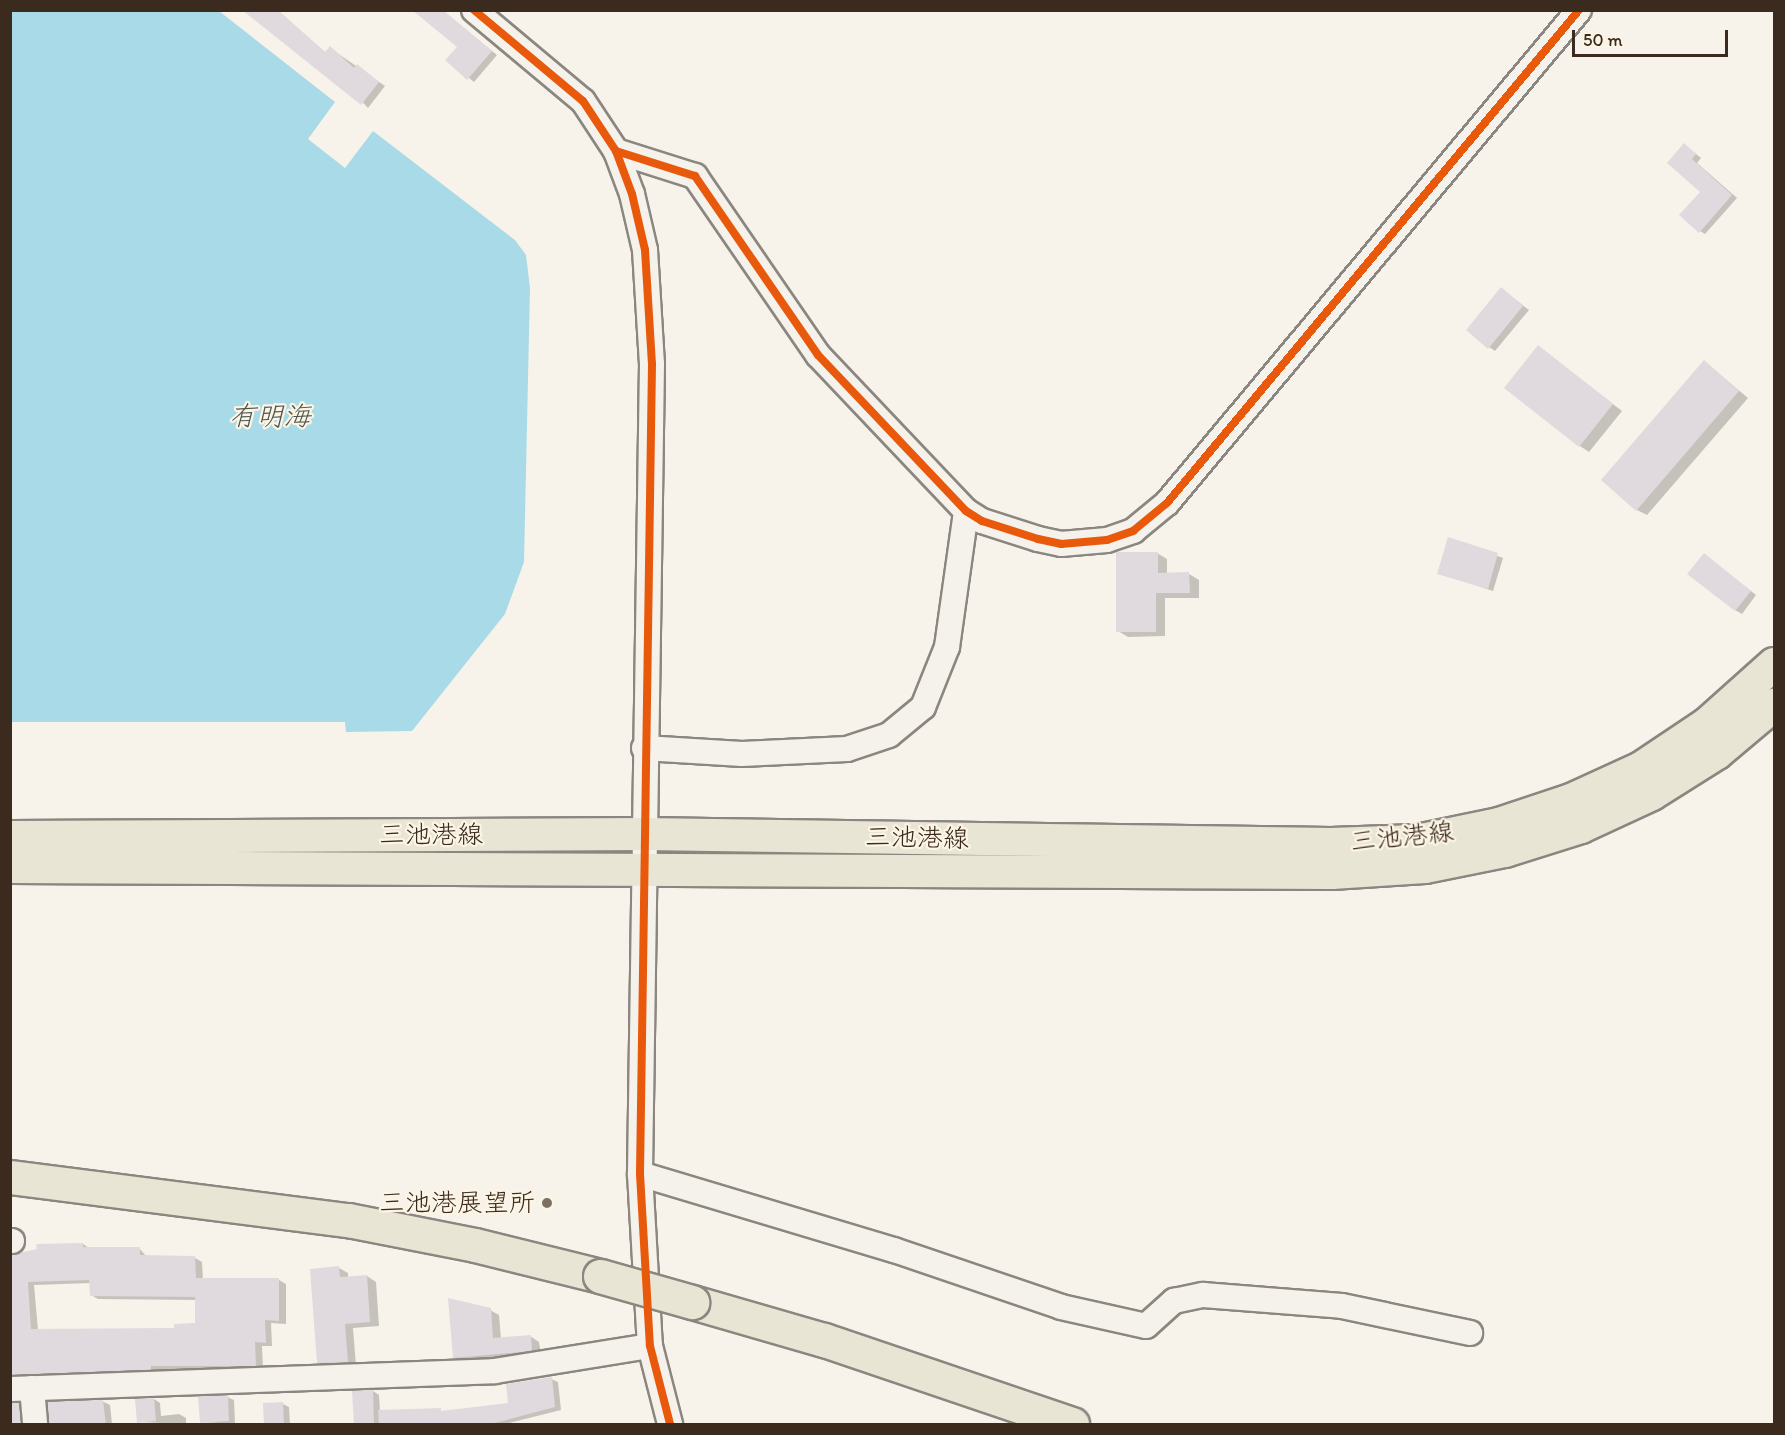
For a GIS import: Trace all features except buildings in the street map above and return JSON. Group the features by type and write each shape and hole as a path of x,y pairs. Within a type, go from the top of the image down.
{"highway":[{"path":"10,1176 348,1220 475,1245 600,1276 834,1343 1072,1425"}],"main road":[{"name":"三池港線","path":"10,837 645,834 1331,844 1417,841 1499,824 1561,804 1641,768 1707,724 1774,664"},
{"name":"三池港線","path":"10,867 644,868 1332,873 1425,867 1505,851 1581,827 1642,799 1717,753 1774,705"}],"street":[{"path":"474,10 583,101 616,151 632,194 645,250 652,364 644,748 645,834 640,1174 650,1346 670,1425"},
{"path":"616,151 695,176 818,355 966,511 982,521 1061,544 1107,540 1133,531 1167,503 1579,10"},
{"path":"644,748 742,754 800,752 847,749 889,735 923,707 947,646 966,511"},
{"path":"640,1174 894,1250 1061,1307 1146,1326 1174,1301 1203,1294 1342,1306 1470,1333"},
{"path":"34,1425 21,1388 495,1371 650,1346"}],"water":[{"name":"有明海","path":"11,10 219,11 335,102 308,139 345,168 373,131 515,240 526,255 530,288 524,562 505,614 412,731 346,732 345,722 11,722"}],"cycle path":[{"path":"474,10 583,101 616,151 632,194 645,250 652,364 640,1174 650,1346 670,1424"},
{"path":"616,151 695,176 818,355 966,511 982,521 1061,544 1107,540 1133,531 1167,503 1579,10"}],"place":[{"name":"三池港展望所","path":"547,1203"}]}
